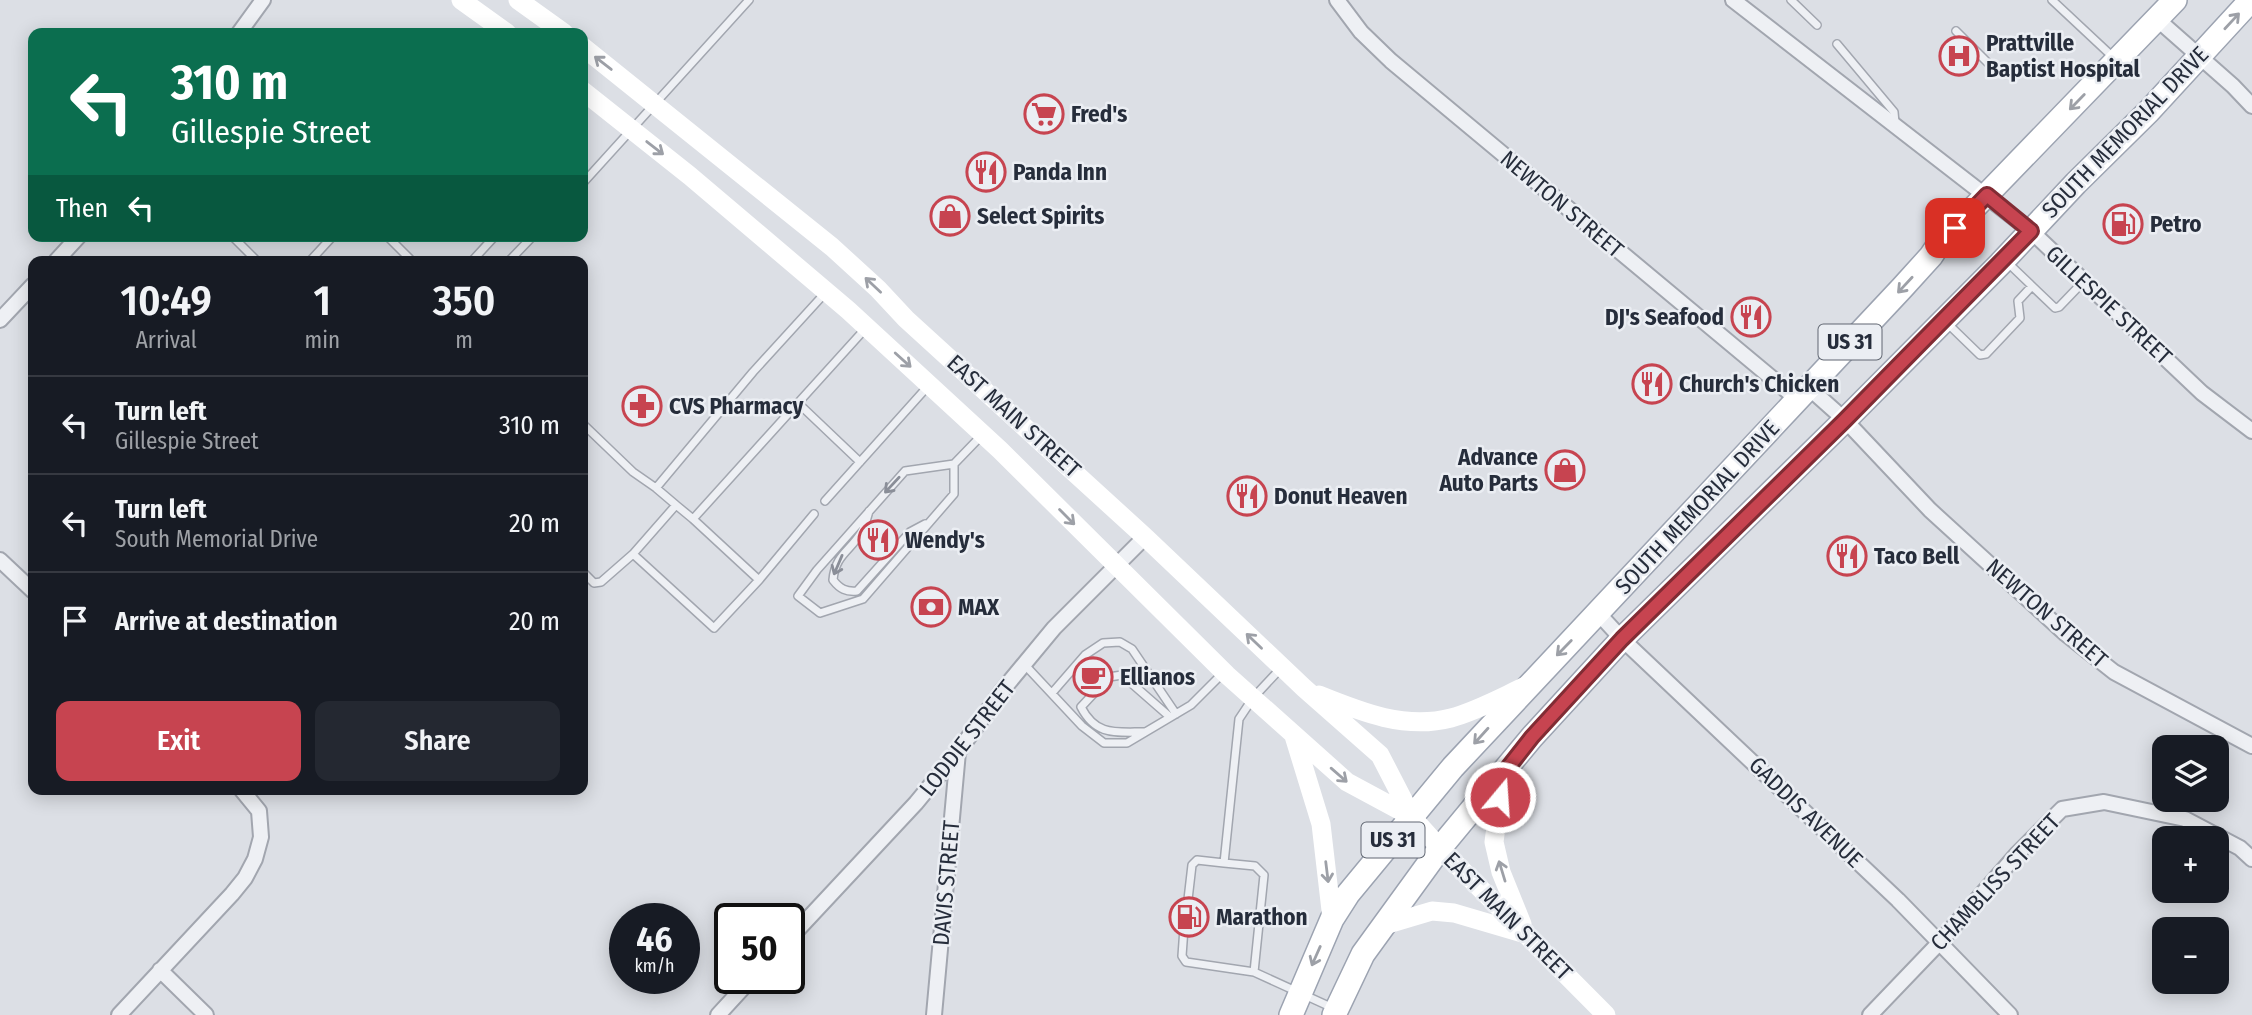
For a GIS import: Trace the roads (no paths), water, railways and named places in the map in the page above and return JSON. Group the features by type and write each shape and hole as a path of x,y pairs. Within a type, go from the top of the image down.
{"main road":[{"path":"461,0 500,28"},
{"path":"518,0 557,28"},
{"name":"SOUTH MEMORIAL DRIVE","path":"1291,1015 1332,919 1348,894 1453,767 1931,257 1939,243 2175,0"},
{"name":"SOUTH MEMORIAL DRIVE","path":"1335,1013 1363,954 1440,848 1532,737 1622,639 2004,259 2251,0"},
{"name":"EAST MAIN STREET","path":"588,51 832,247 1304,688 1380,755 1412,817 1606,1015"},
{"name":"EAST MAIN STREET","path":"588,95 700,184 867,327 983,434 1224,672 1347,782 1412,817"},
{"path":"1304,688 1368,714 1410,722 1452,718 1527,686"},
{"path":"1293,734 1321,824 1332,919"},
{"path":"1503,774 1494,842 1501,872 1527,934"},
{"path":"1385,925 1432,911 1454,913 1527,934"}],"street":[{"path":"243,28 263,0"},
{"name":"NEWTON STREET","path":"1337,0 1361,32 1391,61 1802,393 1845,420 1930,510 2066,634 2114,672 2252,746"},
{"name":"GILLESPIE STREET","path":"1733,0 2031,231 2202,393 2252,431"},
{"path":"2157,19 2252,106"},
{"path":"61,256 73,242"},
{"path":"0,320 28,290"},
{"name":"LODDIE STREET","path":"805,922 916,803 958,752 1001,692 1055,628 1145,537"},
{"path":"0,560 28,586"},
{"name":"GADDIS AVENUE","path":"1598,613 1622,639 1878,882 2010,1015"},
{"name":"DAVIS STREET","path":"934,1015 958,752"},
{"path":"119,1015 245,878 255,859 261,837 259,811 246,795"},
{"name":"CHAMBLISS STREET","path":"1870,1015 1939,943 2018,853 2062,809 2104,802 2185,819 2240,848 2252,859"},
{"path":"160,970 206,1015"},
{"path":"718,1015 737,994"}],"lane":[{"path":"588,177 749,0"},
{"path":"1790,0 1817,25"},
{"path":"2052,0 2117,61"},
{"path":"1956,31 1995,70"},
{"path":"1838,44 1894,112 1895,124"},
{"path":"238,242 252,256"},
{"path":"315,256 327,242"},
{"path":"393,242 407,256"},
{"path":"477,256 489,242"},
{"path":"514,256 527,242"},
{"path":"2004,259 2055,307 2059,307 2084,281"},
{"path":"1944,320 1980,355 1986,354 2020,318 2018,301 2032,286"},
{"path":"656,488 753,372 827,291"},
{"path":"693,519 867,327"},
{"path":"825,501 929,384"},
{"path":"798,403 860,462"},
{"path":"588,429 633,472 693,519 759,580"},
{"path":"954,464 954,494 863,599 820,613 799,596 817,570 905,471 954,464 983,434"},
{"path":"588,577 594,583 601,582 633,554 676,505"},
{"path":"871,507 862,533 846,549 834,568 833,580 847,592 858,591 910,532 930,521"},
{"path":"633,554 714,628 759,580 814,514"},
{"path":"1052,693 1085,655 1103,643 1120,642 1132,649 1173,715"},
{"path":"1024,664 1082,726 1104,743 1127,743 1191,705 1224,672"},
{"path":"1224,863 1239,719 1253,698 1282,667"},
{"path":"1144,732 1103,731 1087,719 1081,707 1110,677 1122,675 1173,715"},
{"path":"1186,908 1192,865 1197,860 1255,866 1264,875 1254,972"},
{"path":"1184,928 1182,956 1186,962 1254,972 1300,992 1335,1013"}],"place":[{"name":"Prattville Baptist Hospital","path":"1959,56"},
{"name":"Fred's","path":"1044,114"},
{"name":"Panda Inn","path":"986,172"},
{"name":"Select Spirits","path":"950,216"},
{"name":"Petro","path":"2123,224"},
{"name":"DJ's Seafood","path":"1751,317"},
{"name":"Church's Chicken","path":"1652,384"},
{"name":"CVS Pharmacy","path":"642,406"},
{"name":"Advance Auto Parts","path":"1565,470"},
{"name":"Donut Heaven","path":"1247,496"},
{"name":"Wendy's","path":"878,540"},
{"name":"Taco Bell","path":"1847,556"},
{"name":"MAX","path":"931,607"},
{"name":"Ellianos","path":"1093,677"},
{"name":"Marathon","path":"1189,917"}]}
